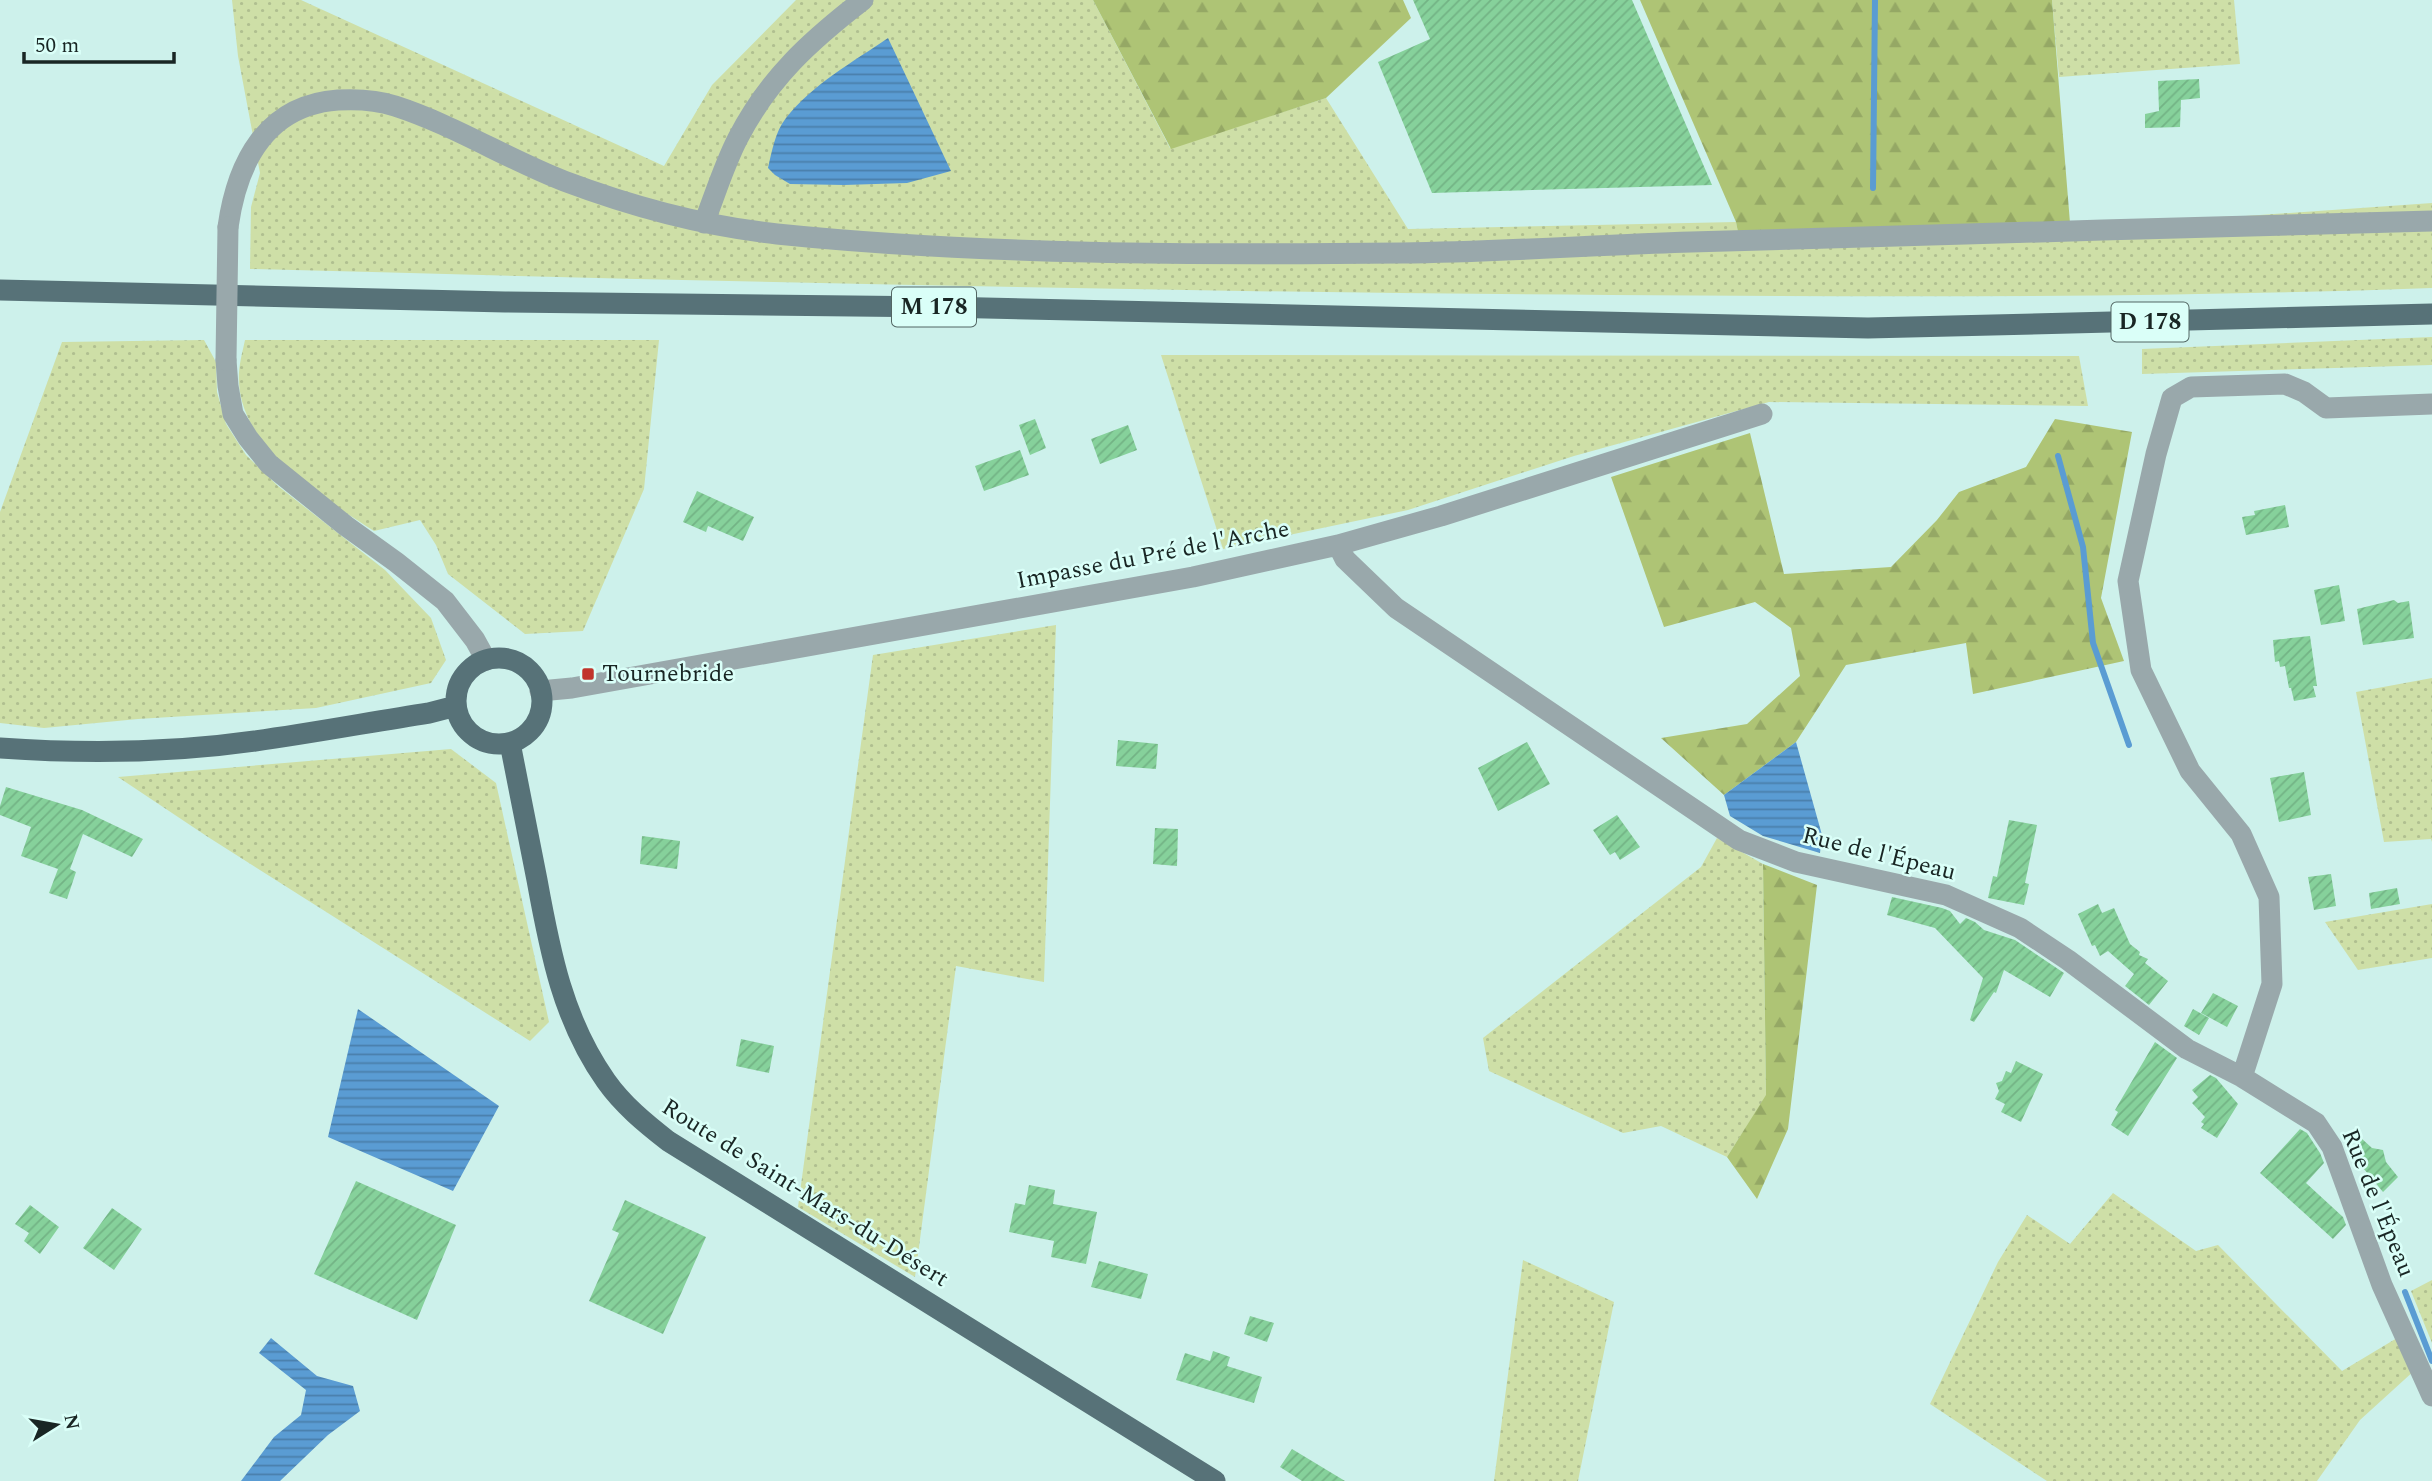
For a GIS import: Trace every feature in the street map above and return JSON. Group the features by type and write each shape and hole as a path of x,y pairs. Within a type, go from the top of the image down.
{"main road":[{"name":"M 178","path":"0,290 505,302 942,307 1868,328"},
{"name":"D 178","path":"1868,328 2432,314"},
{"path":"500,658 514,661 526,668 535,678 540,691 541,704 532,729 510,743 481,741 469,733 460,721 456,706 457,691 463,678 473,667 486,660 500,658"},
{"path":"0,748 52,751 142,750 253,741 429,713 456,706"},
{"name":"Route de Saint-Mars-du-Désert","path":"510,743 549,944 564,1001 583,1043 607,1082 636,1116 668,1141 1215,1481"}],"street":[{"path":"704,223 737,139 765,93 788,64 815,37 863,0"},
{"path":"486,660 475,640 445,601 269,464 233,414 226,360 228,227 232,195 247,159 269,127 294,111 323,101 357,99 391,104 572,183 643,208 704,223 768,233 867,243 1158,253 1405,253 1922,234 2432,221"},
{"path":"2242,1077 2272,984 2269,897 2241,834 2190,771 2141,670 2128,581 2156,454 2172,398 2191,387 2285,384 2304,392 2326,408 2432,404"},
{"name":"Impasse du Pré de l'Arche","path":"540,691 572,688 1193,577 1338,545 1441,516 1762,414"},
{"name":"Rue de l'Épeau","path":"1338,545 1345,559 1396,608 1739,840 1796,862 1947,895 2020,928 2068,960 2187,1049 2242,1077 2316,1123 2332,1147 2382,1285 2432,1396"}],"green space":[{"path":"232,0 301,0 664,166 712,85 796,0 1093,0 1170,148 1326,98 1408,229 1736,222 1738,232 2245,216 2432,203 2432,288 2124,295 1610,295 930,285 250,269 251,207 260,173 238,56"},
{"path":"1093,0 1403,0 1411,18 1326,98 1171,149"},
{"path":"1640,0 2052,0 2070,223 1738,232"},
{"path":"2052,0 2234,0 2240,64 2059,77"},
{"path":"2432,337 2432,365 2142,374 2142,349"},
{"path":"204,340 216,362 217,392 226,424 246,455 278,486 385,570 431,618 446,660 431,683 316,708 44,728 0,723 0,512 62,342"},
{"path":"245,340 659,340 644,489 583,631 525,634 448,574 436,545 420,520 374,531 289,470 270,451 255,430 244,407 239,377"},
{"path":"1161,355 2079,356 2088,406 1769,402 1574,456 1408,510 1223,549"},
{"path":"2055,419 2132,432 2101,598 2124,661 1973,694 1966,643 1846,665 1796,742 1724,795 1661,738 1747,724 1800,676 1791,628 1755,602 1664,627 1611,477 1750,433 1784,574 1891,567 1937,520 1959,492 2026,467"},
{"path":"1056,625 1044,982 956,966 915,1277 798,1207 873,655"},
{"path":"2432,678 2432,842 2431,839 2384,842 2356,692"},
{"path":"451,749 496,783 549,1022 530,1041 118,777"},
{"path":"1717,838 1763,864 1766,1096 1727,1157 1661,1126 1623,1133 1489,1071 1483,1038 1701,867"},
{"path":"1763,864 1817,885 1788,1129 1757,1199 1727,1157 1766,1095"},
{"path":"2432,904 2432,958 2358,970 2325,922"},
{"path":"2113,1193 2196,1251 2218,1245 2342,1371 2397,1338 2415,1370 2360,1420 2317,1481 2047,1481 1930,1404 1998,1262 2027,1215 2070,1244"},
{"path":"1523,1260 1614,1302 1578,1481 1494,1481"},
{"path":"2432,1280 2432,1343 2411,1291"}],"water":[{"path":"888,38 951,171 907,183 844,185 790,184 775,175 768,168 777,135 786,118 821,84"},
{"path":"1796,742 1822,835 1820,853 1763,836 1730,816 1724,795"},
{"path":"358,1009 499,1106 453,1191 328,1137"},
{"path":"271,1338 317,1376 353,1386 360,1411 328,1435 280,1481 241,1481 274,1437 301,1415 306,1390 259,1353"}],"building":[{"path":"1413,0 1632,0 1712,185 1432,193 1378,62 1430,39"},
{"path":"2199,79 2200,98 2181,100 2180,127 2145,128 2145,114 2159,111 2158,81"},
{"path":"1035,419 1046,448 1030,455 1019,425"},
{"path":"1128,425 1137,450 1100,464 1091,439"},
{"path":"1020,450 1029,475 984,491 975,466"},
{"path":"697,491 754,517 743,541 708,526 706,532 683,522"},
{"path":"2285,505 2289,527 2246,535 2242,517 2255,515 2254,511"},
{"path":"2339,585 2345,621 2321,625 2314,590"},
{"path":"2394,600 2398,603 2409,601 2414,638 2363,645 2357,609"},
{"path":"2310,636 2316,697 2294,701 2285,666 2280,667 2279,661 2275,662 2273,640"},
{"path":"1118,740 1158,744 1156,769 1116,766"},
{"path":"1527,742 1550,784 1498,811 1478,768"},
{"path":"2304,772 2311,815 2279,822 2270,778"},
{"path":"6,787 82,810 143,839 132,857 83,834 70,869 76,872 67,899 49,893 58,869 21,856 31,827 0,815"},
{"path":"1617,815 1640,847 1620,860 1615,852 1610,855 1593,830"},
{"path":"2009,820 2037,825 2025,883 2029,884 2024,905 1988,898 1993,876 1997,877"},
{"path":"1155,828 1178,829 1177,866 1153,864"},
{"path":"642,836 680,841 677,869 640,864"},
{"path":"2331,874 2336,906 2314,910 2308,877"},
{"path":"2397,888 2400,904 2371,909 2369,893"},
{"path":"1892,897 1950,911 1960,924 1966,918 1984,930 2015,940 2064,973 2050,997 2004,970 1996,993 1994,992 1974,1022 1970,1020 1983,978 1935,928 1887,915"},
{"path":"2098,904 2102,913 2114,908 2130,944 2140,952 2139,955 2148,959 2145,963 2168,981 2149,1005 2125,986 2134,974 2108,951 2100,956 2095,945 2092,946 2078,914"},
{"path":"2213,993 2238,1006 2227,1027 2201,1013"},
{"path":"2193,1009 2209,1018 2199,1035 2184,1026"},
{"path":"741,1039 774,1046 769,1073 736,1066"},
{"path":"2155,1042 2177,1058 2128,1136 2111,1125 2118,1112 2115,1110"},
{"path":"2016,1061 2043,1074 2021,1122 2001,1112 2005,1104 1995,1099 1999,1091 1996,1083 2002,1081 2006,1071 2011,1073"},
{"path":"2210,1075 2216,1078 2238,1104 2217,1138 2201,1128 2205,1117 2192,1103 2198,1097 2192,1090"},
{"path":"2300,1129 2307,1133 2324,1163 2306,1183 2343,1217 2346,1225 2333,1239 2260,1173"},
{"path":"2361,1138 2372,1148 2383,1150 2386,1162 2398,1177 2383,1192 2349,1151"},
{"path":"356,1181 456,1225 417,1320 314,1274"},
{"path":"1029,1185 1055,1190 1053,1204 1097,1212 1086,1264 1051,1257 1054,1241 1009,1232 1015,1203 1025,1205"},
{"path":"625,1200 706,1237 663,1334 589,1301 619,1233 612,1230"},
{"path":"30,1205 59,1227 40,1254 24,1241 29,1233 15,1224"},
{"path":"112,1208 142,1229 114,1270 83,1248"},
{"path":"1099,1261 1148,1274 1141,1299 1091,1287"},
{"path":"1250,1316 1274,1323 1267,1342 1244,1334"},
{"path":"1213,1351 1230,1357 1227,1366 1262,1377 1254,1403 1176,1380 1185,1353 1210,1361"},
{"path":"1292,1449 1345,1481 1302,1481 1280,1467"}],"waterway":[{"path":"1873,188 1875,0"},
{"path":"2058,456 2083,547 2093,643 2129,745"},
{"path":"2405,1292 2432,1361"}],"place":[{"name":"Tournebride","path":"588,674"}]}
